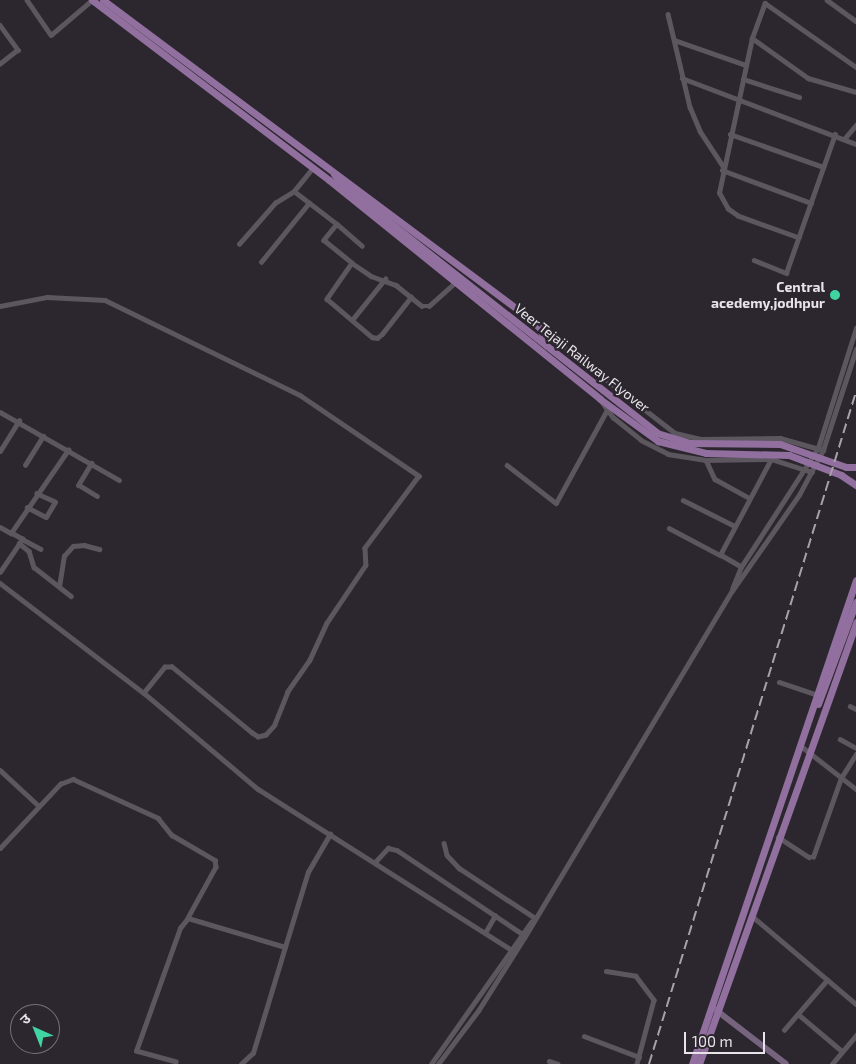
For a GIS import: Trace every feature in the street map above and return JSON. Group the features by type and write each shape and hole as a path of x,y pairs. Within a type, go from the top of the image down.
{"main road":[{"path":"92,0 329,180 550,356 600,399 658,441 671,447 706,453 789,455 841,475 856,485"},
{"path":"103,0 334,174 412,229 540,328 550,356"},
{"name":"Veer Tejaji Railway Flyover","path":"334,174 341,184 657,433 689,443 780,444 846,467 856,467"},
{"path":"329,180 341,184"},
{"path":"822,716 820,694 856,580"},
{"path":"699,1064 715,1008 801,746 856,602"},
{"path":"692,1064 750,915 808,751 854,632 856,622"}],"street":[{"path":"27,0 51,35 92,0"},
{"path":"827,0 856,21"},
{"path":"799,238 728,209 719,193 722,168 752,38 765,2 856,67"},
{"path":"668,14 682,78 700,131 722,168 811,203"},
{"path":"0,26 18,50 0,64"},
{"path":"752,38 808,78 856,92"},
{"path":"674,40 746,65"},
{"path":"682,78 739,97 856,144"},
{"path":"743,79 799,97"},
{"path":"845,138 856,125"},
{"path":"730,134 823,167"},
{"path":"754,260 786,273 835,134"},
{"path":"239,244 275,203 294,191 311,170"},
{"path":"294,191 362,246"},
{"path":"261,262 310,203"},
{"path":"337,224 324,240 371,276 384,279 411,296 422,306 429,306 456,282"},
{"path":"352,263 327,299 377,338 411,296"},
{"path":"352,320 384,279"},
{"path":"0,306 47,297 105,300 300,395 419,476 365,548 366,565 327,622 310,660 288,692 275,725 266,735 258,737 252,734 172,667 165,667 144,693"},
{"path":"540,328 675,433 701,439 780,438 823,450"},
{"path":"732,591 741,567 818,448 856,328"},
{"path":"438,1064 478,1011 732,591 762,551 812,472 823,450 856,349"},
{"path":"600,399 607,410 653,448 684,458 706,460 771,459 812,472"},
{"path":"507,466 556,503 607,410"},
{"path":"0,412 119,480"},
{"path":"0,451 19,422"},
{"path":"25,465 43,436"},
{"path":"10,533 68,450"},
{"path":"720,555 771,459"},
{"path":"706,460 715,479 749,498"},
{"path":"92,463 79,485 97,496"},
{"path":"27,507 46,517 54,502 37,494"},
{"path":"683,500 735,526"},
{"path":"0,527 21,541 41,549"},
{"path":"669,528 741,567"},
{"path":"0,572 2,565 21,541"},
{"path":"21,541 29,551 34,567 71,596"},
{"path":"59,586 64,556 72,546 84,544 99,549"},
{"path":"0,583 144,693 253,785 510,949"},
{"path":"778,682 820,694"},
{"path":"850,706 856,709"},
{"path":"840,739 856,748"},
{"path":"801,746 856,789"},
{"path":"778,837 808,858 813,857 841,778 856,754"},
{"path":"0,770 39,806"},
{"path":"0,848 60,784 72,779 163,821 172,835 213,859 216,864 188,918 180,928 136,1051 176,1062"},
{"path":"241,1064 251,1057 308,872 330,834"},
{"path":"444,843 447,855 459,868 535,918"},
{"path":"375,862 388,848 397,850 521,933"},
{"path":"750,915 856,1004"},
{"path":"485,933 495,916"},
{"path":"188,918 285,947"},
{"path":"431,1064 473,1007 521,933 535,918"},
{"path":"606,971 636,976 654,1000 637,1064"},
{"path":"784,1030 827,980"},
{"path":"715,1008 786,1064"},
{"path":"798,1014 842,1051"},
{"path":"832,1064 856,1035"},
{"path":"584,1036 639,1056"},
{"path":"550,1061 558,1064"}],"railway":[{"path":"649,1064 856,392"}],"place":[{"name":"Central acedemy,jodhpur","path":"835,295"}]}
